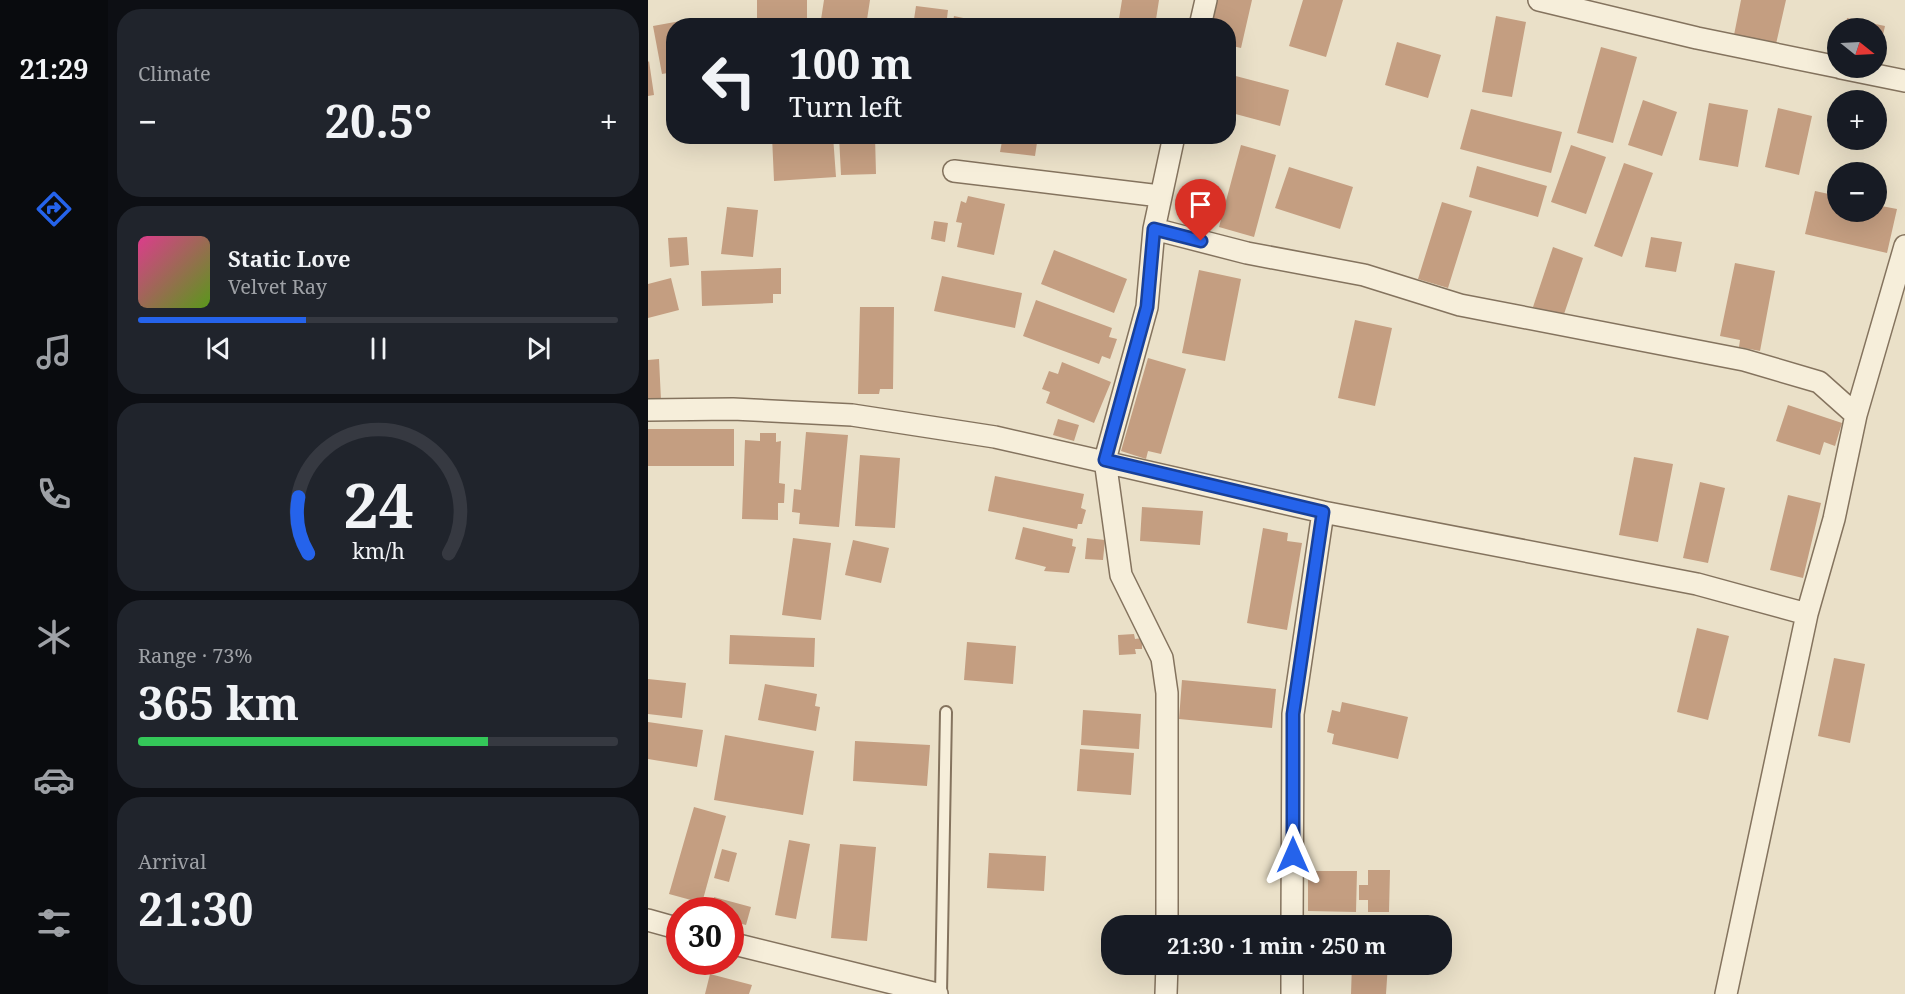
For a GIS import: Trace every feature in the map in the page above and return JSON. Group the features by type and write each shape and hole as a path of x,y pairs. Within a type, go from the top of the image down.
{"street":[{"path":"1202,18 1206,0"},
{"path":"1539,0 1697,38 1827,65"},
{"path":"1887,77 1905,81"},
{"path":"1167,915 1167,693 1162,658 1121,575 1105,460 1147,307 1154,229 1172,144"},
{"path":"954,171 1160,196"},
{"path":"1154,229 1247,253 1364,275 1461,305 1744,360 1820,382 1856,415"},
{"path":"1726,994 1807,614 1834,519 1856,415 1905,246"},
{"path":"648,410 733,409 852,416 995,437 1105,460 1323,512 1697,584 1807,614"},
{"path":"1292,915 1293,714 1323,512"},
{"path":"648,920 666,925"},
{"path":"744,946 939,994"},
{"path":"1166,994 1167,975"},
{"path":"1292,975 1292,994"}],"lane":[{"path":"939,994 946,712"}],"building":[{"path":"757,0 807,0 807,18 757,18"},
{"path":"824,0 870,0 867,18 821,18"},
{"path":"1122,0 1159,0 1156,18 1119,18"},
{"path":"1216,0 1252,0 1241,48 1236,47 1236,18 1212,18"},
{"path":"1303,0 1343,0 1326,57 1289,46"},
{"path":"1741,0 1786,0 1776,44 1734,35"},
{"path":"916,6 948,10 947,18 914,18"},
{"path":"1496,16 1526,22 1512,97 1482,92"},
{"path":"666,24 666,73 662,74 653,26"},
{"path":"1397,42 1441,55 1428,98 1385,85"},
{"path":"1601,47 1637,57 1613,143 1577,133"},
{"path":"648,62 654,95 648,96"},
{"path":"1236,76 1289,90 1280,126 1236,114"},
{"path":"1643,100 1677,112 1662,156 1628,145"},
{"path":"1709,103 1748,110 1738,167 1699,160"},
{"path":"1778,108 1812,116 1799,175 1765,167"},
{"path":"1471,109 1562,132 1551,173 1460,149"},
{"path":"772,144 834,144 836,177 774,181"},
{"path":"839,144 875,144 876,174 841,175"},
{"path":"1002,144 1037,144 1035,156 1000,152"},
{"path":"1241,145 1276,155 1254,237 1219,227"},
{"path":"1571,145 1606,157 1586,214 1551,202"},
{"path":"1624,163 1653,173 1622,257 1594,246"},
{"path":"1477,166 1547,186 1538,217 1469,197"},
{"path":"1289,167 1353,187 1340,229 1275,208"},
{"path":"1815,191 1827,194 1827,222 1887,222 1887,207 1897,209 1887,253 1805,234"},
{"path":"968,196 1005,204 994,255 957,247 962,223 956,222 961,201 966,203"},
{"path":"1442,202 1472,211 1448,288 1418,279"},
{"path":"727,207 758,210 753,257 721,254"},
{"path":"934,221 948,223 945,242 931,239"},
{"path":"687,237 689,265 670,267 668,238"},
{"path":"1651,237 1682,242 1676,272 1645,267"},
{"path":"1553,247 1583,258 1563,317 1533,307"},
{"path":"1054,250 1127,279 1114,313 1041,284"},
{"path":"1735,263 1775,271 1760,351 1739,347 1740,340 1720,336"},
{"path":"781,268 781,294 773,294 773,303 702,306 701,271"},
{"path":"1199,270 1241,279 1225,361 1182,353"},
{"path":"942,276 1022,293 1015,328 934,311"},
{"path":"671,278 679,310 648,318 648,284"},
{"path":"1036,300 1112,328 1109,337 1117,339 1110,359 1102,356 1099,364 1023,336"},
{"path":"860,307 894,307 893,389 880,389 879,394 858,394"},
{"path":"1355,320 1392,328 1375,406 1338,398"},
{"path":"1148,358 1186,369 1161,454 1148,451 1146,459 1121,451"},
{"path":"659,359 661,400 648,400 648,360"},
{"path":"1062,362 1111,382 1094,423 1046,403 1050,392 1042,389 1049,371 1058,374"},
{"path":"1788,405 1842,423 1835,446 1824,442 1820,455 1776,441"},
{"path":"1058,419 1079,425 1074,441 1053,435"},
{"path":"648,429 734,429 734,466 648,466"},
{"path":"806,432 848,435 839,527 799,524 800,513 792,512 794,489 801,490"},
{"path":"760,433 776,433 776,442 781,441 779,483 785,484 784,503 778,503 778,520 742,519 745,440 760,441"},
{"path":"860,455 900,458 895,528 855,526"},
{"path":"1634,457 1673,464 1658,542 1619,535"},
{"path":"995,476 1084,494 1081,508 1086,510 1082,524 1078,524 1077,529 988,511"},
{"path":"1700,482 1725,488 1708,563 1683,558"},
{"path":"1788,495 1821,503 1803,578 1770,570"},
{"path":"1142,507 1203,511 1200,545 1140,541"},
{"path":"1023,527 1073,539 1072,546 1076,547 1069,573 1044,571 1046,567 1015,559"},
{"path":"1263,528 1288,533 1287,541 1302,543 1287,630 1247,623"},
{"path":"793,538 831,543 821,620 782,615"},
{"path":"1087,538 1105,540 1103,560 1085,559"},
{"path":"853,540 889,548 881,583 845,575"},
{"path":"1697,628 1729,636 1708,720 1677,712"},
{"path":"1134,634 1135,639 1142,638 1142,649 1135,649 1136,654 1119,655 1118,635"},
{"path":"730,635 815,638 814,667 729,664"},
{"path":"967,642 1016,646 1013,684 964,680"},
{"path":"1834,658 1865,664 1850,743 1818,736"},
{"path":"648,679 686,683 682,718 648,714"},
{"path":"1182,680 1276,689 1272,728 1179,719"},
{"path":"765,684 817,694 815,706 820,707 816,731 758,720"},
{"path":"1342,702 1408,717 1398,759 1332,744 1334,734 1327,732 1332,710 1340,712"},
{"path":"1083,710 1141,714 1139,749 1081,745"},
{"path":"648,722 703,730 697,767 648,759"},
{"path":"725,735 814,751 803,815 714,800"},
{"path":"855,741 930,745 927,786 853,781"},
{"path":"1080,749 1134,753 1131,795 1077,791"},
{"path":"694,807 726,816 704,897 680,897 669,894"},
{"path":"789,840 810,844 796,919 775,915"},
{"path":"840,844 876,847 867,941 831,938"},
{"path":"722,849 737,853 729,882 714,878"},
{"path":"989,853 1046,856 1044,891 987,888"},
{"path":"1368,870 1390,870 1389,912 1368,912 1368,900 1359,900 1359,885 1368,885"},
{"path":"1308,871 1357,871 1356,912 1308,911"},
{"path":"744,905 751,907 746,925 744,924"},
{"path":"710,975 752,985 749,994 705,994"},
{"path":"1352,975 1387,975 1386,994 1351,994"}],"route":[{"path":"1201,241 1154,229 1147,307 1128,367 1105,460 1323,512 1293,714 1293,855"}]}
